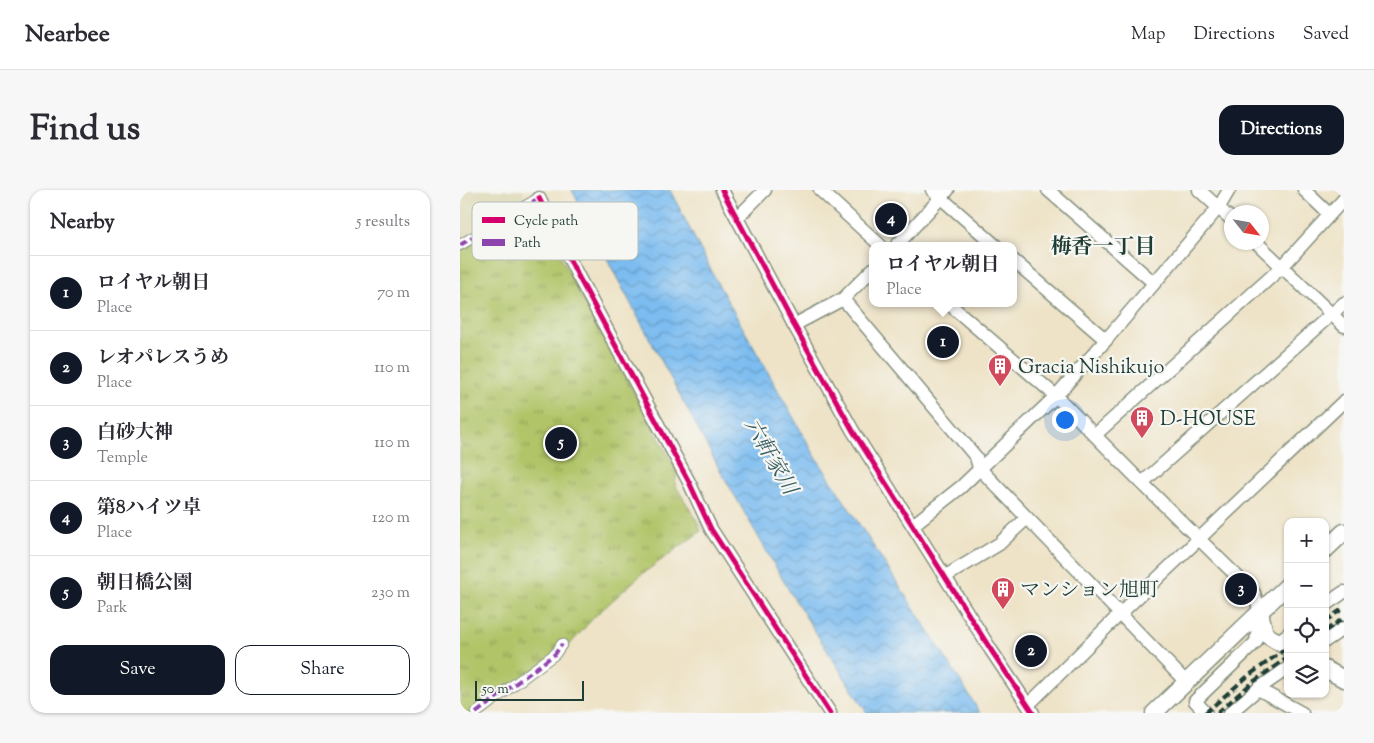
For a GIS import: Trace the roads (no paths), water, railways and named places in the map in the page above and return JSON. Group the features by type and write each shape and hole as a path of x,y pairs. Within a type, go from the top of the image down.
{"street":[{"path":"722,190 853,431 1030,709 1120,614 1344,401"},
{"path":"737,218 765,190"},
{"path":"820,190 877,242"},
{"path":"1048,190 1154,283"},
{"path":"1199,190 1224,213"},
{"path":"913,525 960,487 1056,396 1219,208 1229,190"},
{"path":"1304,190 1329,214"},
{"path":"899,242 940,192 992,242"},
{"path":"532,202 539,198 541,202"},
{"path":"1095,435 1282,267 1344,199"},
{"path":"460,245 472,238"},
{"path":"1264,250 1344,326"},
{"path":"570,260 689,482 711,529 830,713"},
{"path":"1017,263 1106,340"},
{"path":"794,325 843,299 869,273"},
{"path":"843,299 976,457 979,468 1186,682"},
{"path":"1142,483 1344,303"},
{"path":"953,307 1056,396 1142,483 1200,538 1254,593 1265,634 1284,641"},
{"path":"946,576 999,544 1027,518"},
{"path":"1329,546 1344,532"},
{"path":"1154,713 1284,590"},
{"path":"1329,602 1344,592"},
{"path":"1206,713 1194,701 1256,642 1260,612"},
{"path":"1329,638 1344,628"},
{"path":"476,713 555,654 562,644"},
{"path":"1230,713 1258,689 1284,671"},
{"path":"1329,671 1344,679"},
{"path":"1258,689 1302,713"}],"water":[{"name":"六軒家川","path":"572,190 670,190 717,282 814,454 980,713 867,713 790,592 720,470 608,260 638,260 638,202 578,202"}],"railway":[{"path":"1329,618 1344,608"},
{"path":"1329,628 1344,618"},
{"path":"1205,713 1248,676 1284,650"},
{"path":"1217,713 1253,682 1284,660"}],"place":[{"name":"第8ハイツ卓","path":"891,219"},
{"name":"ロイヤル朝日","path":"943,342"},
{"name":"Gracia Nishikujo","path":"1000,387"},
{"name":"D-HOUSE","path":"1142,439"},
{"name":"朝日橋公園","path":"561,443"},
{"name":"白砂大神","path":"1241,589"},
{"name":"マンション旭町","path":"1003,610"},
{"name":"レオパレスうめ","path":"1031,651"}],"district":[{"name":"梅香一丁目","path":"1103,246"}]}
